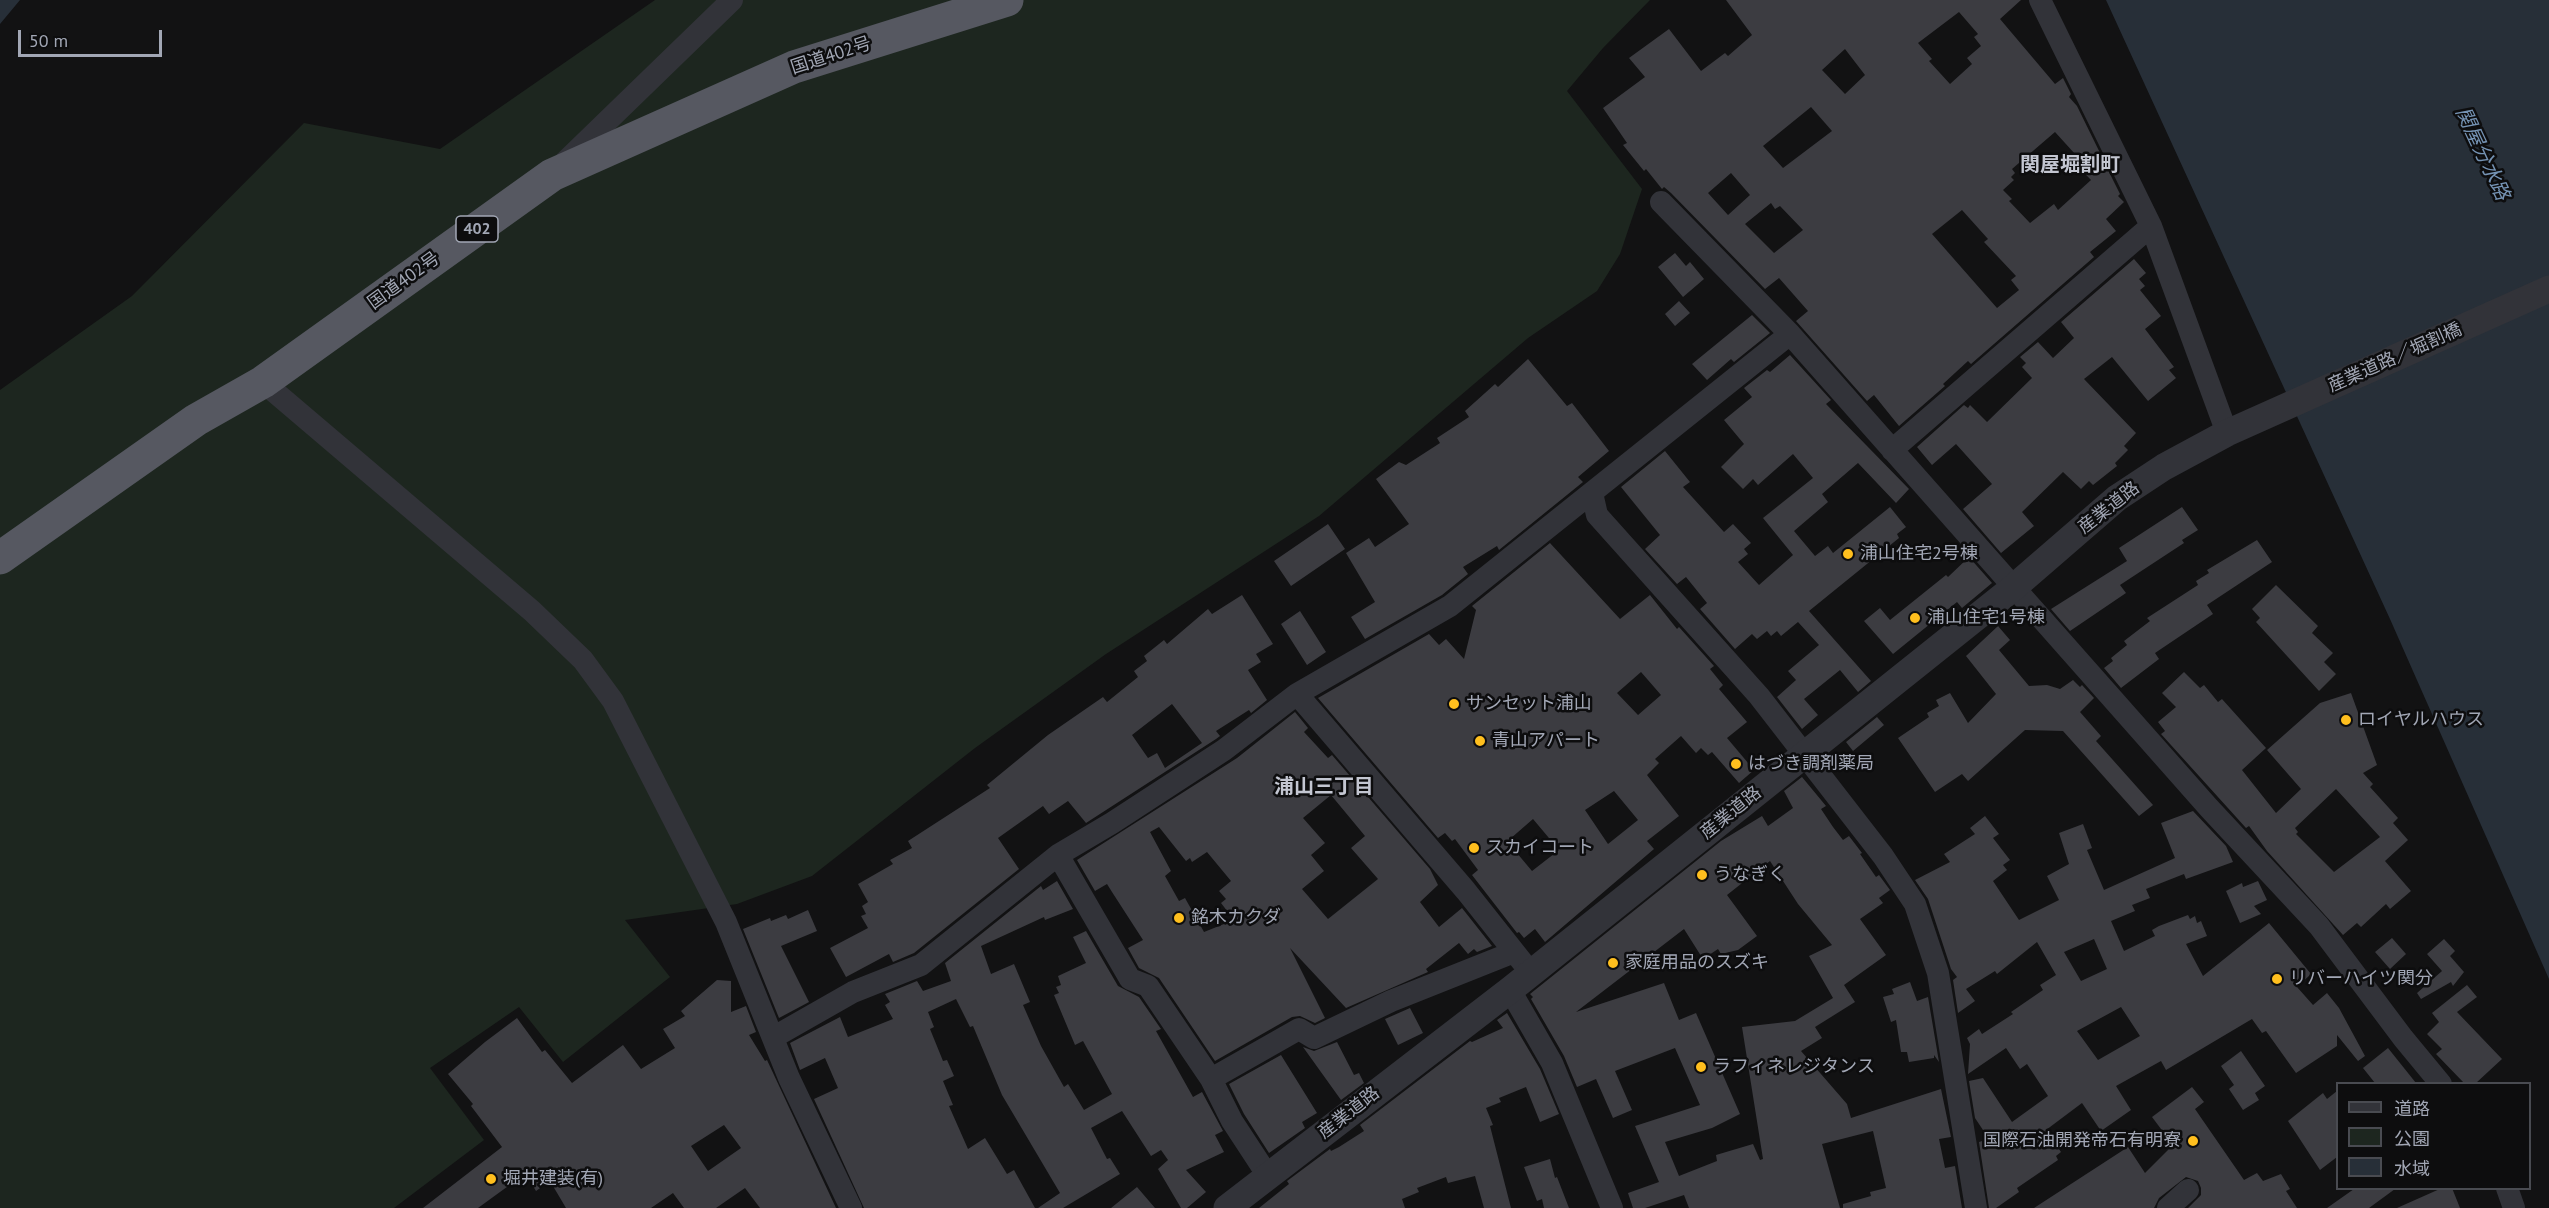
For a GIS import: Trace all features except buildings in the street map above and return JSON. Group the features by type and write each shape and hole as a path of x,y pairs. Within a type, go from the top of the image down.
{"highway":[{"name":"国道402号","path":"0,558 196,420 263,382 552,175 794,67 1007,0"}],"street":[{"path":"552,175 732,0"},
{"path":"2040,0 2151,226 2234,430"},
{"path":"1662,202 1790,334 2013,588 2319,926 2403,1038 2440,1082"},
{"path":"1892,450 2151,226"},
{"name":"産業道路／堀割橋","path":"2234,430 2549,289"},
{"path":"774,1037 854,992 921,965 1058,855 1112,824 1224,750 1297,694 1450,606 1790,334"},
{"path":"263,382 532,611 583,660 614,701 726,922 789,1078 851,1208"},
{"name":"産業道路","path":"1227,1208 1510,990 2013,588 2117,498 2164,467 2234,430"},
{"path":"1592,493 1597,515 1759,696 1884,856 1915,904 1938,973 1976,1208"},
{"path":"1297,694 1466,891 1531,973"},
{"path":"1058,855 1130,979 1148,986 1211,1079 1232,1121 1268,1176"},
{"path":"1211,1079 1299,1029 1314,1038 1391,1001 1514,952"},
{"path":"1510,990 1552,1063 1612,1208"},
{"path":"2168,1208 2188,1190"},
{"path":"2508,1190 2514,1208"}],"green space":[{"path":"655,0 1650,0 1603,48 1567,91 1642,189 1620,254 1597,291 1528,338 1319,516 1106,654 975,748 812,876 737,904 625,920 670,977 563,1062 519,1007 430,1068 484,1140 394,1208 0,1208 0,390 132,296 304,123 440,149"}],"water":[{"path":"0,0 20,0 0,24"},
{"name":"関屋分水路","path":"2106,0 2549,0 2549,979 2390,619"}],"place":[{"name":"浦山住宅2号棟","path":"1848,554"},
{"name":"浦山住宅1号棟","path":"1915,618"},
{"name":"サンセット浦山","path":"1454,704"},
{"name":"ロイヤルハウス","path":"2346,720"},
{"name":"青山アパート","path":"1480,741"},
{"name":"はづき調剤薬局","path":"1736,764"},
{"name":"スカイコート","path":"1474,848"},
{"name":"うなぎく","path":"1702,875"},
{"name":"銘木カクダ","path":"1179,918"},
{"name":"家庭用品のスズキ","path":"1613,963"},
{"name":"リバーハイツ関分","path":"2277,979"},
{"name":"ラフィネレジタンス","path":"1701,1067"},
{"name":"国際石油開発帝石有明寮","path":"2193,1141"},
{"name":"堀井建装(有)","path":"491,1179"}],"district":[{"name":"関屋堀割町","path":"2070,165"},
{"name":"浦山三丁目","path":"1324,787"}]}
